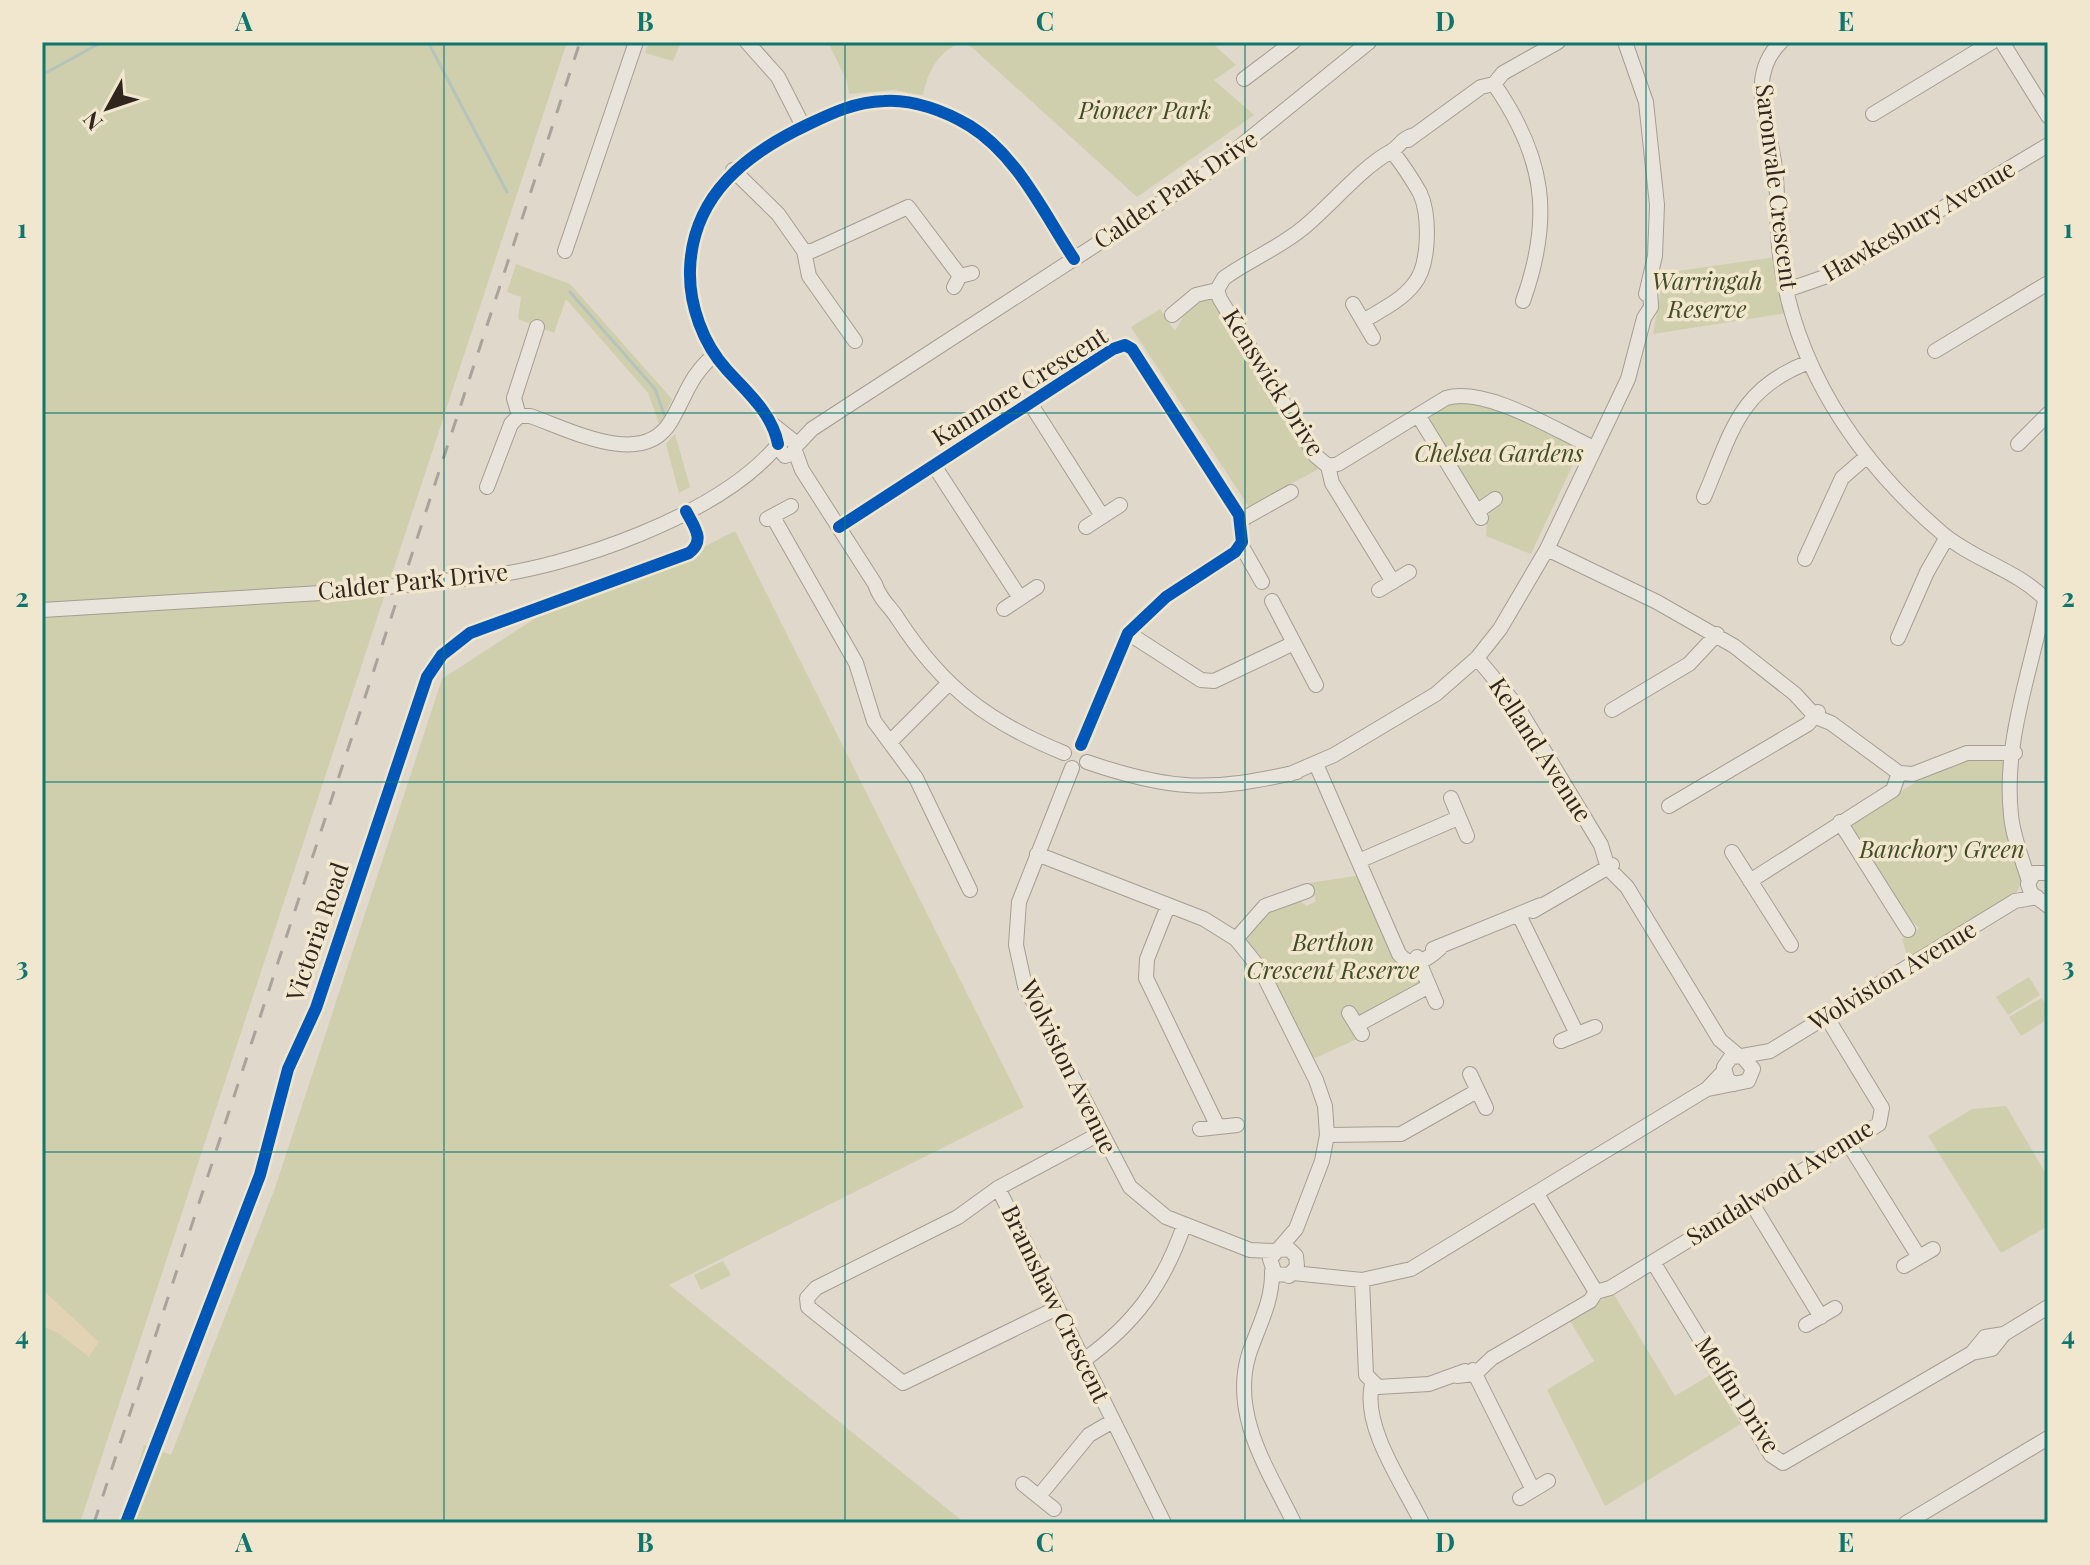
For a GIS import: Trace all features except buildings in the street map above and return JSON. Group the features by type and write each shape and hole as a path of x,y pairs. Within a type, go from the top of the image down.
{"street":[{"path":"565,251 636,42"},
{"path":"747,42 778,77 803,126"},
{"path":"1244,79 1293,42"},
{"name":"Calder Park Drive","path":"42,610 338,592 481,577 588,554 625,541 686,511 1238,150 1369,42"},
{"name":"Kenswick Drive","path":"1172,315 1196,295 1217,290 1229,274 1298,232 1382,154 1394,153 1405,137 1414,135 1481,87 1496,87 1503,73 1558,42"},
{"path":"1087,762 1139,780 1191,787 1229,787 1317,767 1436,694 1477,658 1514,610 1549,550 1554,530 1628,379 1644,318 1653,300 1650,288 1657,205 1646,102 1625,42"},
{"name":"Saronvale Crescent","path":"1781,42 1762,69 1760,84 1775,164 1779,247 1787,290 1809,362 1835,412 1865,458 1907,503 1947,537 2046,599"},
{"path":"1873,114 1992,42"},
{"path":"2002,42 2048,116"},
{"path":"1496,87 1526,136 1540,184 1542,234 1523,301"},
{"path":"1064,753 1001,724 948,684 928,661 894,613 887,594 875,584 772,424 714,355 693,303 690,262 705,210 733,170 765,146 840,109 887,101 933,109 951,116 988,139 1008,159 1074,259"},
{"name":"Hawkesbury Avenue","path":"1787,290 1833,274 2048,145"},
{"path":"1363,321 1397,301 1414,285 1424,260 1425,209 1420,194 1394,153"},
{"path":"733,170 778,214 804,251 809,276 857,344"},
{"path":"804,251 812,251 908,207 962,279"},
{"path":"1935,351 2048,283"},
{"name":"Kenswick Drive","path":"1217,290 1316,456 1328,466 1338,464 1418,415 1462,394 1508,408 1594,448"},
{"path":"1353,304 1373,338"},
{"path":"519,416 514,398 537,327"},
{"name":"Kanmore Crescent","path":"839,527 1113,349 1129,346 1241,520"},
{"path":"487,487 511,424 519,416 530,416 615,444 643,443 666,429 693,375 714,355"},
{"path":"1704,497 1752,395 1782,372 1809,362"},
{"path":"1030,403 1102,516"},
{"path":"2018,444 2048,414"},
{"path":"1418,415 1480,514 1495,499"},
{"path":"1805,559 1842,478 1865,458"},
{"path":"1328,466 1332,483 1393,582"},
{"path":"935,467 1020,598"},
{"path":"1262,582 1241,545 1241,520 1291,492"},
{"path":"1086,527 1120,505"},
{"path":"791,506 769,519 856,663 869,712 924,792 970,893"},
{"name":"Victoria Road","path":"126,1523 260,1175 288,1069 316,1008 427,677 442,655 470,633 689,553 697,546 699,536 686,511"},
{"path":"1898,638 1927,572 1947,537"},
{"path":"1081,745 1128,633 1166,597 1241,545"},
{"path":"1549,550 1696,622 1708,625 1716,636 1730,638 1795,694 1806,698 1816,714 1833,720 1843,732 1898,776 1967,753 2015,753"},
{"path":"1379,590 1409,572"},
{"path":"1004,609 1037,587"},
{"path":"2043,899 2028,882 2010,812 2025,675 2043,626 2046,599"},
{"path":"1272,601 1316,685"},
{"path":"1128,633 1201,680 1228,678 1294,643"},
{"path":"1612,710 1689,664 1716,636"},
{"name":"Kelland Avenue","path":"1477,658 1517,706 1601,845 1611,854 1610,866 1621,872 1627,887 1720,1040 1740,1056"},
{"path":"890,742 948,684"},
{"path":"1669,806 1802,726 1816,714"},
{"path":"1081,745 1088,754 1087,762 1082,767 1072,768 1066,764 1064,753 1068,746 1081,745"},
{"path":"1317,767 1395,940 1404,953 1418,960 1436,1002"},
{"name":"Wolviston Avenue","path":"1072,768 1017,912 1020,968 1099,1134 1130,1187 1166,1217 1184,1225 1250,1250 1276,1250"},
{"path":"1750,881 1887,794 1898,776"},
{"path":"1451,798 1467,836"},
{"path":"1361,860 1458,818"},
{"path":"1840,822 1907,930"},
{"path":"1732,852 1791,945"},
{"path":"2020,852 2046,872"},
{"path":"1037,854 1204,919 1236,939 1261,970 1310,1066 1325,1106 1327,1135 1322,1161 1296,1229 1294,1266 1270,1297 1248,1356 1244,1397 1253,1438 1294,1523"},
{"path":"1418,960 1440,948 1520,917 1533,906 1541,905 1610,866"},
{"name":"Wolviston Avenue","path":"1752,1073 1770,1051 2015,901 2034,873 2046,872"},
{"path":"1236,939 1265,906 1307,892"},
{"name":"Wolviston Avenue","path":"2015,901 2043,899"},
{"path":"1168,906 1147,959 1146,978 1218,1127"},
{"path":"1520,917 1577,1034"},
{"path":"1356,1024 1429,986"},
{"name":"Sandalwood Avenue","path":"1372,1384 1378,1387 1429,1384 1474,1372 1480,1362 1492,1358 1580,1305 1595,1291 1616,1284 1879,1124 1883,1112 1826,1016"},
{"path":"1561,1041 1595,1027"},
{"name":"Kelland Avenue","path":"1720,1040 1724,1069"},
{"name":"Wolviston Avenue","path":"1740,1056 1770,1051"},
{"path":"1294,1266 1317,1275 1362,1280 1411,1269 1516,1205 1538,1196 1556,1180 1707,1089 1731,1057 1740,1056 1752,1065 1748,1081 1707,1089"},
{"path":"1724,1069 1727,1079 1734,1084"},
{"path":"1470,1074 1486,1108"},
{"path":"1327,1135 1401,1134 1477,1091"},
{"path":"1200,1129 1237,1125"},
{"name":"Bramshaw Crescent","path":"1099,1134 998,1188 1164,1523"},
{"path":"1848,1143 1919,1257"},
{"path":"998,1188 958,1217 816,1288 807,1298 808,1307 903,1383 1057,1308"},
{"path":"1538,1196 1595,1291"},
{"path":"1751,1202 1821,1317"},
{"path":"1084,1360 1116,1337 1155,1291 1184,1225"},
{"path":"1270,1297 1270,1259 1296,1229"},
{"path":"1904,1266 1933,1249"},
{"name":"Wolviston Avenue","path":"1250,1250 1271,1270"},
{"path":"1276,1250 1290,1250 1294,1266"},
{"name":"Melfin Drive","path":"1653,1262 1771,1455 1783,1463 1972,1353 1992,1349 2004,1334 2048,1307"},
{"path":"1271,1270 1283,1277 1294,1266"},
{"path":"1362,1280 1366,1375 1372,1384 1368,1405 1375,1429 1422,1523"},
{"path":"1806,1325 1835,1308"},
{"path":"1474,1372 1527,1494 1548,1481"},
{"path":"1039,1496 1083,1441 1113,1421"},
{"path":"1906,1523 2048,1439"},
{"path":"1023,1484 1054,1509"}],"green space":[{"path":"42,42 567,42 389,583 42,607"},
{"path":"649,42 681,42 673,61 645,53"},
{"path":"828,42 964,42 948,50 936,62 923,95 893,90 849,94 847,81"},
{"name":"Pioneer Park","path":"966,42 1211,42 1236,65 1214,80 1254,115 1137,197"},
{"name":"Warringah Reserve","path":"1776,257 1787,313 1653,334 1664,273"},
{"path":"516,264 570,284 672,399 660,426 648,393 566,299 554,333 518,319 521,297 507,292"},
{"path":"1204,296 1214,297 1320,468 1249,507 1131,327 1160,309 1175,331 1188,308"},
{"name":"Chelsea Gardens","path":"1459,396 1514,415 1581,447 1531,554 1486,536 1487,518 1491,510 1478,500 1429,423 1430,413"},
{"path":"675,434 690,487 679,493 666,444"},
{"path":"735,531 1024,1107 669,1285 965,1523 122,1523 144,1445 171,1455 275,1188 442,679 568,597 657,571"},
{"path":"386,591 80,1523 42,1523 42,613"},
{"name":"Banchory Green","path":"1990,755 2006,760 2008,821 2024,879 2013,898 1909,961 1902,939 1919,928 1902,910 1850,824 1856,817 1944,766"},
{"name":"Berthon Crescent Reserve","path":"1362,875 1422,984 1373,1015 1358,1015 1357,1039 1311,1060 1245,940 1267,908 1293,897 1307,906 1316,901 1309,883"},
{"path":"2029,977 2040,995 2008,1015 1996,997"},
{"path":"2042,998 2048,1008 2048,1019 2021,1036 2009,1017"},
{"path":"2006,1106 2048,1177 2048,1226 2001,1253 1928,1136 1972,1109"},
{"path":"723,1261 731,1275 701,1290 694,1275"},
{"path":"1613,1293 1675,1396 1710,1375 1741,1424 1605,1506 1547,1390 1594,1361 1569,1319"}],"sand":[{"path":"42,1289 99,1342 89,1357 58,1333 42,1326"}],"waterway":[{"path":"42,75 102,42"},
{"path":"428,42 507,192"},
{"path":"570,292 655,389 664,414"}],"railway":[{"path":"94,1523 580,42"}],"cycle path":[{"path":"778,444 764,413 718,360 704,336 690,283 693,243 712,198 745,163 765,148 827,115 864,103 906,102 939,111 970,126 1002,153 1029,187 1074,259"},
{"path":"839,527 1113,349 1125,345 1132,349 1239,515 1242,542 1235,552 1166,597 1128,633 1081,745"},
{"path":"126,1523 260,1175 288,1069 316,1008 427,677 442,655 470,633 689,553 698,538 686,511"}]}
